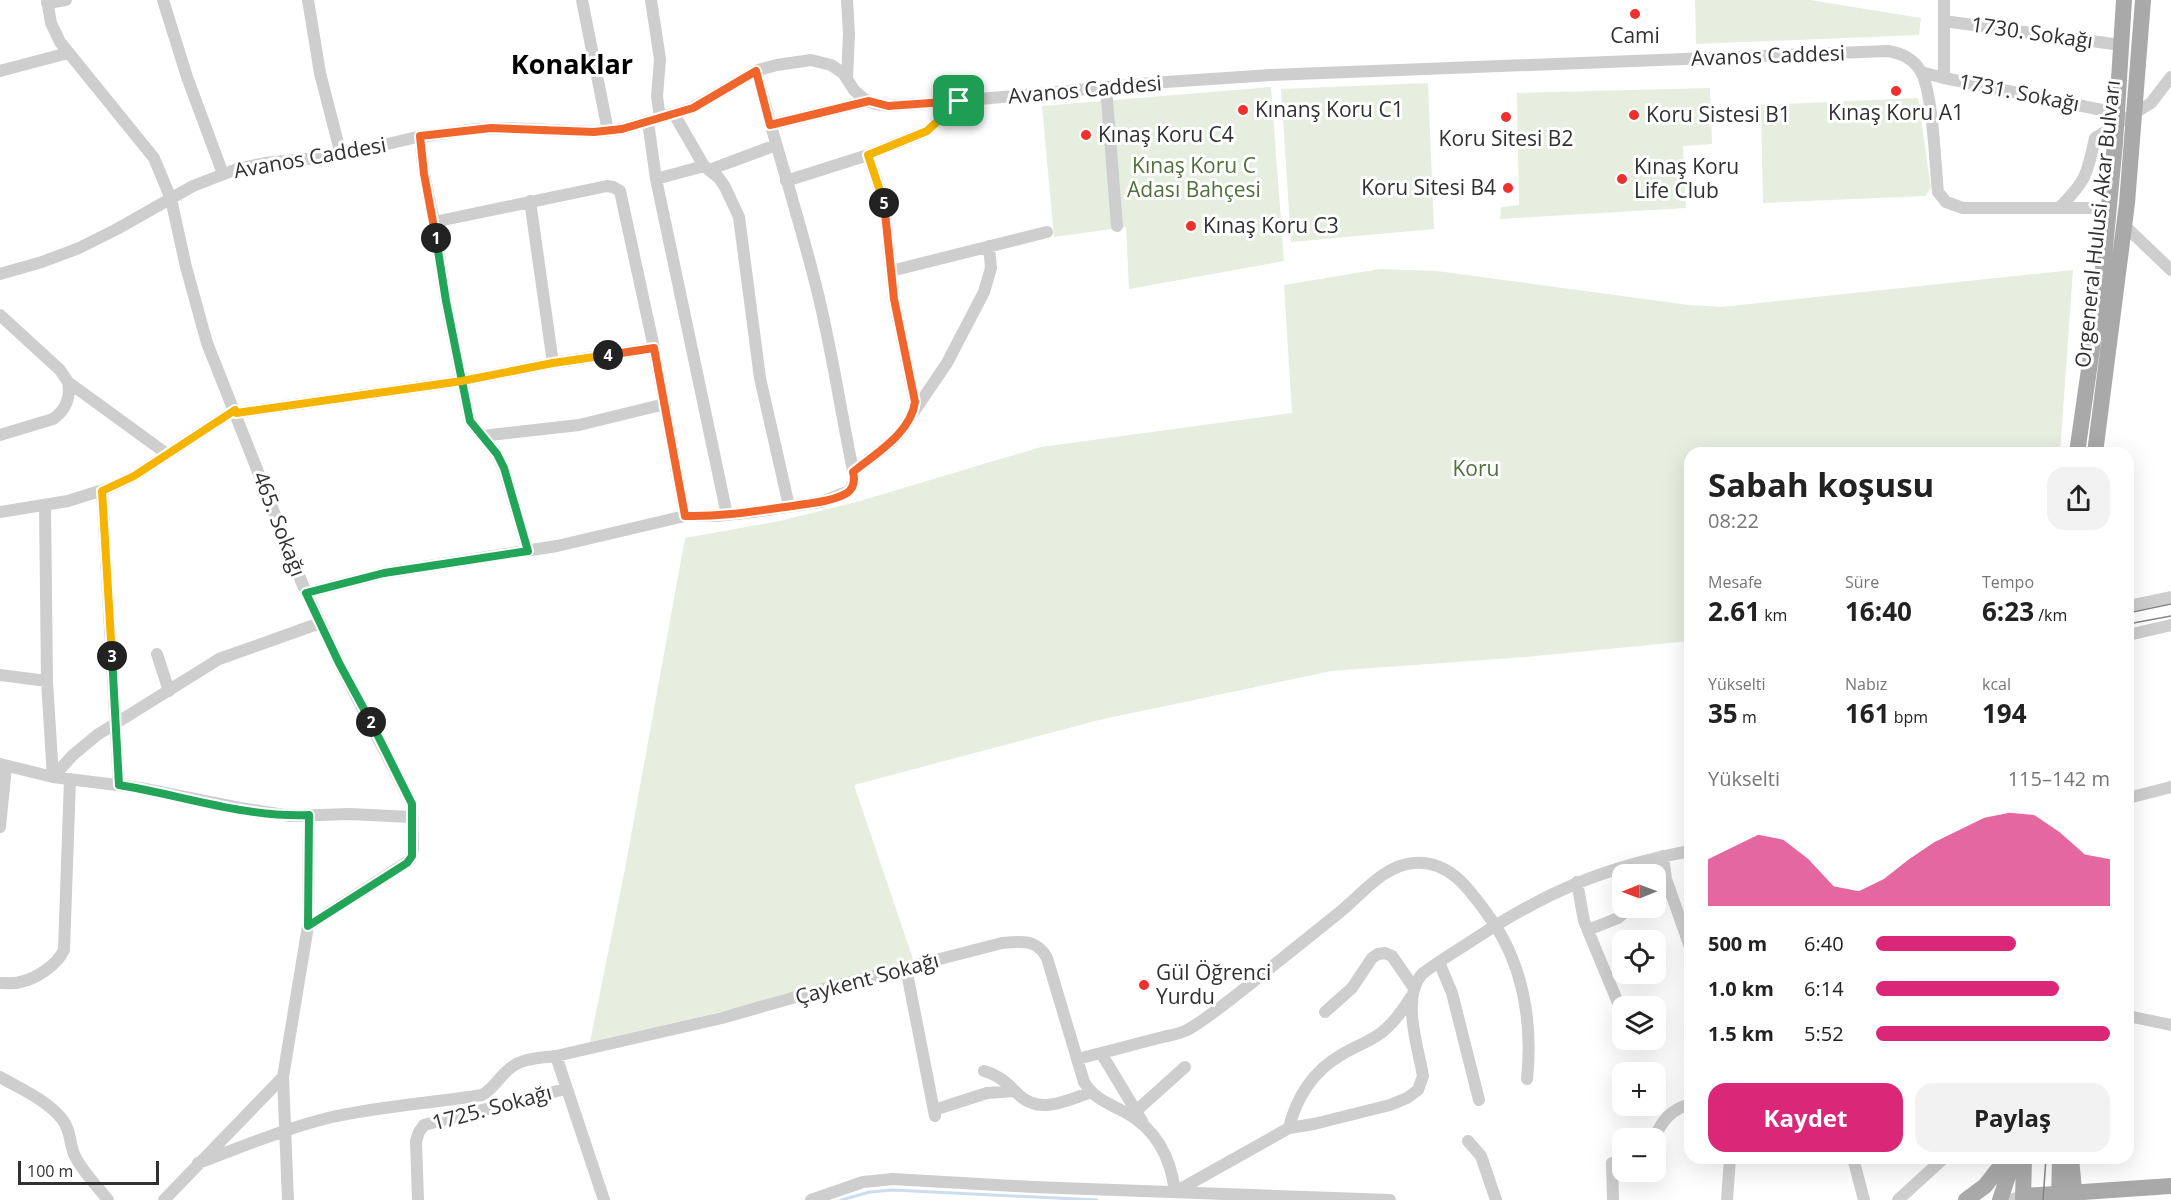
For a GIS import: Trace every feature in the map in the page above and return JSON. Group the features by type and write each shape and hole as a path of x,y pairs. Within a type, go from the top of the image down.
{"main road":[{"name":"Orgeneral Hulusi Akar Bulvarı","path":"2078,447 2102,279 2117,118 2124,0"},
{"name":"Orgeneral Hulusi Akar Bulvarı","path":"2096,447 2124,225 2143,0"},
{"path":"1966,1200 1985,1186 2002,1164"},
{"path":"2000,1200 2012,1164"},
{"path":"2023,1164 2019,1199 2067,1197 2171,1186"},
{"path":"2061,1164 2067,1197"},
{"path":"2067,1197 2070,1164"}],"street":[{"path":"47,1 66,0"},
{"path":"163,0 187,77 223,174"},
{"path":"308,0 320,73 341,155"},
{"path":"582,0 608,131"},
{"path":"651,0 660,59 657,96 660,118"},
{"path":"847,0 849,34 847,78"},
{"path":"1944,0 1944,78"},
{"name":"465. Sokağı","path":"47,1 55,32 68,53 154,158 171,199 201,322 306,593 339,663 412,804 413,850 410,860 308,926"},
{"name":"1730. Sokağı","path":"1944,21 2121,45"},
{"name":"Avanos Caddesi","path":"0,274 79,248 193,186 223,174 265,163 341,155 420,136 491,128 608,131 693,108 756,71 811,60 831,65 847,78 854,90 869,101 888,106 1271,75 1888,51 1908,58 1921,72"},
{"path":"0,71 68,53"},
{"path":"306,593 384,573 528,551 595,538 685,516 727,515 821,502 846,493 853,485 853,472 814,278 756,71"},
{"path":"1921,72 1928,95 1938,192 1951,206 1963,208 2109,208"},
{"name":"1731. Sokağı","path":"1921,72 2117,118"},
{"path":"2059,208 2078,189 2088,172 2095,138 2117,118 2134,114 2151,103 2171,77"},
{"path":"1106,87 1117,226"},
{"path":"770,125 869,101"},
{"path":"786,181 868,155 927,131 959,101"},
{"path":"674,114 706,168 725,187 739,217 760,378 789,506"},
{"path":"648,122 656,179 727,515"},
{"path":"420,136 424,174 446,301 470,421 504,468 528,551"},
{"path":"656,179 706,168 776,145"},
{"path":"868,155 884,202 894,299 915,396 912,414"},
{"path":"434,222 607,186 620,191 654,348 685,516"},
{"path":"530,201 553,363"},
{"path":"2124,225 2171,270"},
{"path":"891,272 1047,232"},
{"path":"853,472 895,437 947,363 984,292 991,268 989,246"},
{"path":"0,315 60,370 68,382 167,454"},
{"path":"0,512 68,501 102,491 134,476 236,411 462,381 553,363 654,348"},
{"path":"0,435 53,419 68,399 68,382"},
{"path":"482,436 579,425 665,404"},
{"path":"102,491 119,785"},
{"path":"45,505 47,681 52,777"},
{"path":"2134,605 2171,597"},
{"path":"52,777 84,745 219,659 320,623"},
{"path":"2134,634 2171,625"},
{"path":"157,654 169,691"},
{"path":"0,675 47,681"},
{"path":"0,827 3,766 52,777 119,785 291,816 349,814 412,817"},
{"path":"0,983 21,982 35,976 53,965 64,950 70,779"},
{"path":"2134,796 2171,787"},
{"path":"288,1200 283,1077 308,926 309,815"},
{"path":"1289,1128 1296,1104 1315,1076 1339,1056 1381,1033 1398,1016 1422,974 1439,962 1542,898 1577,882 1616,868 1684,852"},
{"path":"1662,864 1663,856"},
{"path":"1077,1059 1187,1031 1300,944 1388,872 1400,866 1424,863 1445,869 1464,884 1496,925 1516,967 1524,998 1529,1047 1527,1079"},
{"path":"1577,882 1584,921 1615,996"},
{"path":"1666,894 1684,934"},
{"path":"1588,930 1618,918"},
{"name":"Çaykent Sokağı","path":"198,1164 286,1131 357,1112 482,1095 494,1088 509,1068 522,1060 556,1056 722,1018 1002,943 1024,940 1042,950 1047,958 1084,1082 1091,1092"},
{"path":"1175,1192 1289,1128 1390,1105 1415,1093 1424,1076 1412,992 1392,956 1385,953 1372,958 1352,988 1325,1012"},
{"path":"1439,962 1452,993 1479,1100"},
{"path":"906,968 935,1113 987,1093 1015,1090"},
{"path":"2134,1017 2171,1025"},
{"path":"1101,1053 1144,1125"},
{"path":"556,1056 565,1089 604,1200"},
{"path":"1136,1111 1185,1067"},
{"path":"984,1071 1000,1077 1030,1102 1047,1106 1091,1092 1101,1100 1124,1111 1144,1125 1157,1139 1167,1158 1175,1192"},
{"path":"0,1077 35,1097 61,1117 69,1128 72,1148 78,1162 108,1200"},
{"path":"164,1200 283,1077"},
{"name":"1725. Sokağı","path":"418,1200 416,1141 418,1132 424,1125 565,1089"},
{"path":"1658,1128 1670,1113 1684,1107"},
{"path":"1468,1141 1481,1156 1496,1200"},
{"path":"1727,1200 1730,1164"},
{"path":"1855,1164 1864,1200"},
{"path":"1898,1200 1937,1164"},
{"path":"811,1200 863,1182 893,1179 1390,1200"},
{"path":"1613,1182 1613,1200"}],"green space":[{"path":"1695,0 1810,0 1921,18 1919,35 1696,44"},
{"path":"1428,83 1434,229 1291,242 1281,89"},
{"name":"Kınaş Koru C Adası Bahçesi","path":"1271,87 1284,261 1129,289 1126,227 1054,237 1042,106"},
{"path":"1710,88 1712,144 1683,146 1686,208 1500,219 1501,207 1519,205 1517,93"},
{"path":"1918,98 1931,188 1925,196 1763,203 1761,105"},
{"name":"Koru","path":"1380,269 1437,271 1689,305 1721,307 2073,270 2060,447 1684,447 1684,642 1526,657 1331,671 1099,720 854,785 914,962 798,994 590,1042 625,869 685,538 780,521 860,501 1041,447 1292,413 1284,285"}],"waterway":[{"path":"841,1200 870,1192 892,1190 1097,1200"}],"tram line":[{"path":"2134,612 2171,604"},
{"path":"2134,623 2171,616"},
{"path":"2043,1200 2046,1164"}],"place":[{"name":"Cami","path":"1635,14"},
{"name":"Kınaş Koru A1","path":"1896,91"},
{"name":"Kınanş Koru C1","path":"1243,110"},
{"name":"Koru Sistesi B1","path":"1634,115"},
{"name":"Koru Sitesi B2","path":"1506,117"},
{"name":"Kınaş Koru C4","path":"1086,135"},
{"name":"Kınaş Koru Life Club","path":"1622,179"},
{"name":"Koru Sitesi B4","path":"1508,188"},
{"name":"Kınaş Koru C3","path":"1191,226"},
{"name":"Gül Öğrenci Yurdu","path":"1144,985"}],"district":[{"name":"Konaklar","path":"572,65"}],"route":[{"path":"959,101 888,106 869,101 770,125 756,71 693,108 622,129 594,132 491,128 420,136 424,174 446,301 462,381 470,421 497,454 504,468 528,551 384,573 306,593 339,663 384,746 412,804 412,856 407,863 308,926 309,815 291,816 240,808 119,785 102,491 134,476 235,410 236,413 462,381 553,363 654,348 685,516 717,516 754,512 821,502 846,493 853,485 853,472 895,437 910,419 915,402 894,299 884,202 868,155 927,131 959,101"}]}
